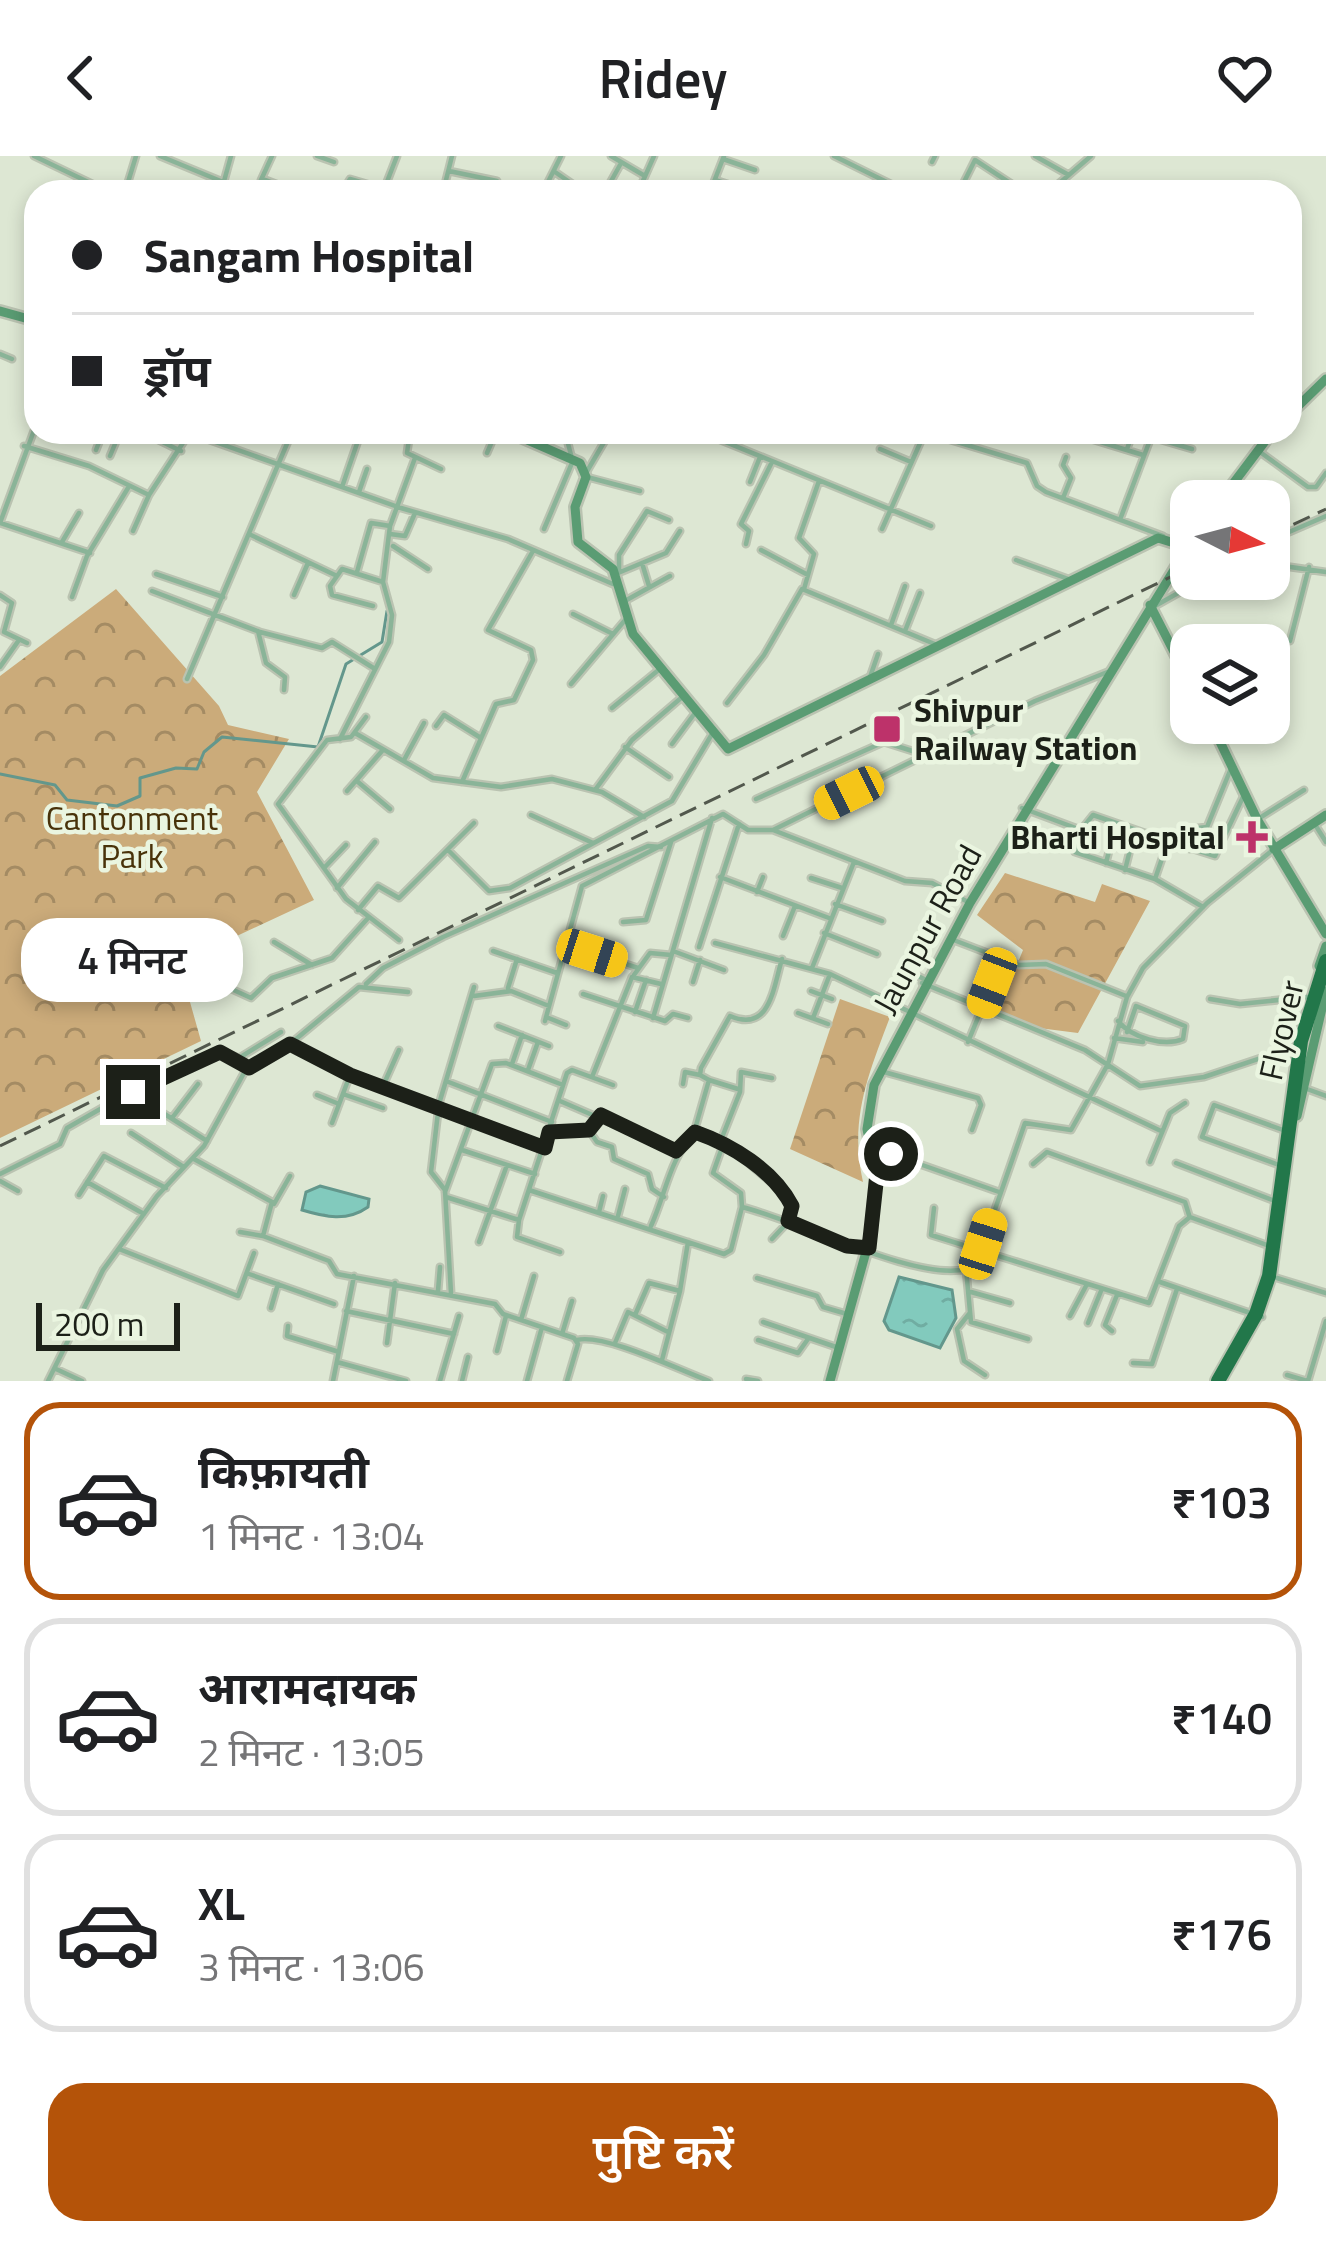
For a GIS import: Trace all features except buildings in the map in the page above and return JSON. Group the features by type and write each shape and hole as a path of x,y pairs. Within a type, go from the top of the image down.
{"highway":[{"name":"Flyover","path":"1294,1114 1304,1026 1326,961"},
{"name":"Flyover","path":"1294,1114 1308,1038 1326,979"},
{"path":"1259,1315 1294,1114"},
{"path":"1223,1381 1276,1278 1294,1114"}],"street":[{"path":"34,156 84,180"},
{"path":"160,156 218,180"},
{"path":"261,180 272,156"},
{"path":"317,156 334,162 333,156"},
{"path":"446,180 452,156"},
{"path":"550,180 561,156"},
{"path":"611,156 645,176"},
{"path":"643,180 654,156"},
{"path":"834,156 883,180"},
{"path":"1036,156 1068,175"},
{"path":"1063,180 1091,156"},
{"path":"715,180 724,158 755,170"},
{"path":"964,180 975,160 1006,180"},
{"path":"612,180 621,163"},
{"path":"449,171 488,180"},
{"path":"555,172 567,180"},
{"path":"0,354 11,359"},
{"path":"1302,402 1326,379"},
{"path":"96,450 98,444"},
{"path":"110,456 114,444"},
{"path":"167,444 181,451"},
{"path":"134,531 149,495 184,444"},
{"path":"223,444 533,550 620,587"},
{"path":"187,679 286,444"},
{"path":"342,488 357,444"},
{"path":"407,444 406,451 415,458 441,469"},
{"path":"488,453 491,444"},
{"path":"539,444 574,458"},
{"path":"569,444 586,475 640,490"},
{"path":"603,444 574,507 575,536 618,573"},
{"path":"730,444 931,526"},
{"path":"882,529 919,444"},
{"path":"964,444 1027,463 1039,488 1170,538"},
{"path":"1107,444 1144,455"},
{"path":"1127,450 1129,444"},
{"path":"1120,519 1148,444"},
{"path":"1234,480 1260,444"},
{"path":"1180,445 1192,449"},
{"path":"90,554 0,524 24,446 89,466 149,495"},
{"path":"1256,448 1308,488 1316,487 1326,473"},
{"path":"880,449 911,462"},
{"path":"750,482 760,457"},
{"path":"1063,498 1071,478 1063,465 1066,457"},
{"path":"340,739 375,669 392,620 383,582 390,530 394,506 415,458"},
{"path":"544,529 574,458"},
{"path":"746,544 749,531 741,524 772,462"},
{"path":"358,493 367,469"},
{"path":"727,703 804,589 814,554 799,538 819,481"},
{"path":"72,597 90,554 128,488"},
{"path":"669,520 647,512 619,555 626,619 712,734 732,749 1163,536"},
{"path":"62,542 79,513"},
{"path":"356,574 371,523 406,536 415,513"},
{"path":"1290,531 1326,516"},
{"path":"618,573 665,553 680,531"},
{"path":"251,535 335,575"},
{"path":"391,544 428,569"},
{"path":"462,782 497,701 516,698 534,656 488,630 533,550"},
{"path":"761,550 808,575"},
{"path":"1016,560 1076,581"},
{"path":"294,595 308,563"},
{"path":"642,563 650,587"},
{"path":"1290,566 1326,572"},
{"path":"1290,637 1309,567"},
{"path":"374,606 329,594 335,575 342,568 383,582"},
{"path":"156,574 223,597"},
{"path":"622,602 670,576"},
{"path":"830,1381 869,1248 875,1183 867,1093 968,902 1170,576"},
{"path":"891,626 905,586"},
{"path":"804,589 942,647"},
{"path":"152,590 274,636 322,648 332,641 375,669"},
{"path":"905,632 920,593"},
{"path":"0,595 12,603 4,632 27,643"},
{"path":"1151,607 1170,597"},
{"path":"1151,607 1170,644"},
{"path":"574,614 612,633"},
{"path":"571,684 626,619"},
{"path":"258,631 265,662"},
{"path":"265,662 274,636"},
{"path":"0,667 19,640"},
{"path":"871,682 866,677 878,654"},
{"path":"265,662 282,670 284,690"},
{"path":"612,708 661,668"},
{"path":"566,1025 546,1019 580,888 726,813 754,832 773,830 1107,672"},
{"path":"595,790 626,747 686,695"},
{"path":"672,744 695,713"},
{"path":"436,726 444,715 481,738"},
{"path":"366,717 355,733 326,740 278,801 337,888 400,940"},
{"path":"404,761 424,722"},
{"path":"355,733 433,778 514,787 552,779 595,790 645,818"},
{"path":"448,850 468,874 495,892 645,818 676,797 712,734"},
{"path":"756,799 888,742 925,755"},
{"path":"1221,744 1257,819 1326,934"},
{"path":"626,747 669,777"},
{"path":"347,791 383,749"},
{"path":"1190,849 1198,828 1207,827 1232,766"},
{"path":"357,782 390,809"},
{"path":"1257,819 1304,790"},
{"path":"1204,908 1155,879 1075,852 1081,830 1090,814 1215,856 1245,794"},
{"path":"1024,809 1081,830"},
{"path":"531,815 593,843"},
{"path":"985,1376 964,1361 956,1333 969,1314 966,1269 979,1251 1025,1124 1067,1132 1108,1064 1118,1021 1143,968 1274,849 1326,815"},
{"path":"653,1018 712,818"},
{"path":"1106,863 1116,823"},
{"path":"1314,823 1326,842"},
{"path":"358,910 378,886 399,898 475,824"},
{"path":"699,947 739,824"},
{"path":"773,830 912,884 932,883 968,902"},
{"path":"1125,871 1135,830"},
{"path":"1155,879 1168,841"},
{"path":"337,888 375,842"},
{"path":"623,922 646,920 671,842"},
{"path":"323,869 346,845"},
{"path":"48,1381 88,1296 118,1249 194,1159 249,1068 290,1044 383,968 648,846 662,847"},
{"path":"812,968 854,862"},
{"path":"720,877 829,918"},
{"path":"757,892 763,877"},
{"path":"811,878 842,888"},
{"name":"Jaunpur Road","path":"924,982 968,902"},
{"path":"835,904 882,921"},
{"path":"783,936 795,906"},
{"path":"214,981 250,998 272,978 332,958 369,917"},
{"path":"824,933 878,954"},
{"path":"951,940 1002,959 1046,964 1127,997"},
{"path":"274,942 312,965"},
{"path":"715,943 830,974 1161,1131"},
{"path":"1294,1114 1297,1046 1307,998 1326,946"},
{"path":"493,951 557,973"},
{"path":"592,1077 634,976 653,952 700,960 724,970"},
{"path":"592,953 638,968"},
{"path":"700,1075 730,1016 746,1023 768,1007 782,958"},
{"path":"507,991 517,959"},
{"path":"968,1042 1002,959"},
{"path":"693,982 700,960"},
{"path":"906,970 1108,1064 1136,1084 1158,1086 1204,1077 1297,1046"},
{"path":"813,1018 830,974"},
{"path":"634,976 663,984"},
{"path":"635,1012 646,980"},
{"path":"365,985 408,992"},
{"path":"474,987 439,1108 430,1172 445,1195 519,1220"},
{"path":"472,997 507,991 549,1006"},
{"path":"811,991 832,999"},
{"path":"1294,1114 1307,1089 1313,1036 1326,991"},
{"path":"583,994 653,1018 688,1018"},
{"path":"1210,999 1240,1004 1307,998"},
{"path":"1118,1021 1127,1032 1173,1043 1183,1039 1185,1026 1136,1006 1127,1032"},
{"path":"798,1013 828,1024"},
{"name":"Jaunpur Road","path":"869,1153 869,1107 908,1013"},
{"path":"498,1026 550,1046"},
{"path":"1313,1036 1326,1029"},
{"path":"239,1058 281,1032"},
{"path":"512,1065 522,1036"},
{"path":"1114,1038 1143,1042"},
{"path":"529,1070 538,1042"},
{"path":"290,1044 350,1075 545,1148"},
{"path":"383,1086 399,1050"},
{"path":"18,1191 0,1178 61,1144 67,1128 98,1107 220,1052 239,1058 249,1068"},
{"path":"530,1190 728,1254 742,1207 740,1191 713,1173 740,1090 743,1062"},
{"path":"451,1293 445,1195 493,1064 529,1070 563,1085"},
{"path":"560,1252 517,1237 519,1220 569,1070 613,1085"},
{"path":"881,1071 978,1098 980,1110 972,1130"},
{"path":"683,1084 685,1072 740,1090"},
{"path":"741,1072 772,1078"},
{"path":"332,1124 350,1075"},
{"path":"651,1226 676,1151 695,1132 709,1080"},
{"path":"446,1081 552,1122"},
{"path":"171,1119 198,1084"},
{"path":"1307,1089 1326,1096"},
{"path":"133,1092 207,1141"},
{"path":"344,1094 383,1108"},
{"path":"317,1096 339,1104"},
{"path":"560,1100 676,1151"},
{"path":"1150,1162 1170,1113 1185,1103"},
{"path":"1284,1167 1202,1138 1201,1132 1214,1105 1288,1132"},
{"path":"549,1132 589,1130 601,1115"},
{"path":"589,1130 597,1142 612,1147 614,1159 648,1174 652,1189 664,1197"},
{"path":"695,1132 723,1141 780,1187 792,1206 788,1221 772,1239"},
{"path":"131,1133 184,1167"},
{"path":"461,1150 535,1174"},
{"path":"1034,1164 1047,1152 1185,1202 1190,1217"},
{"path":"869,1153 891,1154 1000,1192"},
{"path":"79,1196 104,1156 166,1188"},
{"path":"194,1159 274,1204"},
{"path":"1176,1162 1280,1203"},
{"path":"479,1242 507,1165"},
{"path":"263,1235 290,1176"},
{"path":"87,1182 144,1214"},
{"path":"618,1216 625,1189"},
{"path":"599,1212 603,1196"},
{"path":"742,1207 847,1246 869,1248 943,1271 966,1269"},
{"path":"934,1208 931,1235 1101,1291 1152,1302 1179,1226 1190,1217"},
{"path":"1190,1217 1274,1248"},
{"path":"240,1232 263,1235 329,1261 337,1274 495,1304 506,1316 578,1340 599,1337 634,1355 662,1360 709,1381"},
{"path":"662,1360 688,1242"},
{"path":"118,1249 238,1296 254,1253"},
{"path":"438,1291 440,1267"},
{"path":"247,1274 334,1304"},
{"path":"333,1381 354,1276"},
{"path":"521,1320 534,1276"},
{"path":"758,1278 818,1296 823,1307 848,1314"},
{"path":"1276,1278 1326,1293"},
{"path":"1160,1282 1259,1315"},
{"path":"387,1342 395,1283"},
{"path":"635,1315 649,1283 680,1291"},
{"path":"271,1308 278,1284"},
{"path":"1070,1316 1086,1286"},
{"path":"1133,1363 1152,1364 1178,1289"},
{"path":"1088,1323 1101,1291"},
{"path":"971,1292 1010,1303"},
{"path":"1112,1331 1105,1327 1117,1295"},
{"path":"1209,1312 1213,1300"},
{"path":"562,1334 572,1301"},
{"path":"346,1311 454,1334"},
{"path":"615,1343 627,1313 668,1332"},
{"path":"969,1314 976,1324 1028,1339"},
{"path":"440,1381 459,1316"},
{"path":"497,1351 506,1316"},
{"path":"763,1322 838,1348"},
{"path":"1287,1375 1308,1381 1326,1322"},
{"path":"288,1326 287,1336 294,1341 336,1351"},
{"path":"527,1381 542,1327"},
{"path":"758,1340 798,1353 808,1339"},
{"path":"567,1381 578,1340"},
{"path":"462,1381 468,1357"},
{"path":"335,1361 406,1381"},
{"path":"56,1369 82,1381"},
{"path":"746,1379 758,1381"}],"green space":[{"name":"Cantonment Park","path":"116,589 219,706 228,725 289,739 257,792 314,900 179,963 201,1041 0,1138 0,676"},
{"path":"1005,873 1095,902 1102,884 1150,901 1078,1033 1031,1027 998,1012 1023,950 977,915"},
{"path":"840,999 890,1017 868,1078 860,1118 863,1182 790,1149"}],"water":[{"path":"320,1186 369,1199 368,1207 344,1216 302,1210 306,1192"},
{"path":"899,1277 952,1290 956,1318 940,1348 889,1330 884,1321"}],"waterway":[{"path":"0,774 55,785 67,800 117,806 140,796 140,778 176,768 197,769 204,752 222,737 318,747 346,664 382,642 387,611"}],"railway":[{"path":"1290,526 1326,509"},
{"path":"0,1146 1170,577"}],"place":[{"name":"Shivpur Railway Station","path":"887,729"},
{"name":"Bharti Hospital","path":"1252,837"}],"route":[{"path":"133,1092 220,1052 239,1058 249,1068 290,1044 350,1075 545,1148 549,1132 589,1130 601,1115 676,1151 695,1132 718,1138 780,1187 792,1206 788,1221 847,1246 869,1248 877,1174 871,1153 891,1154"}]}
